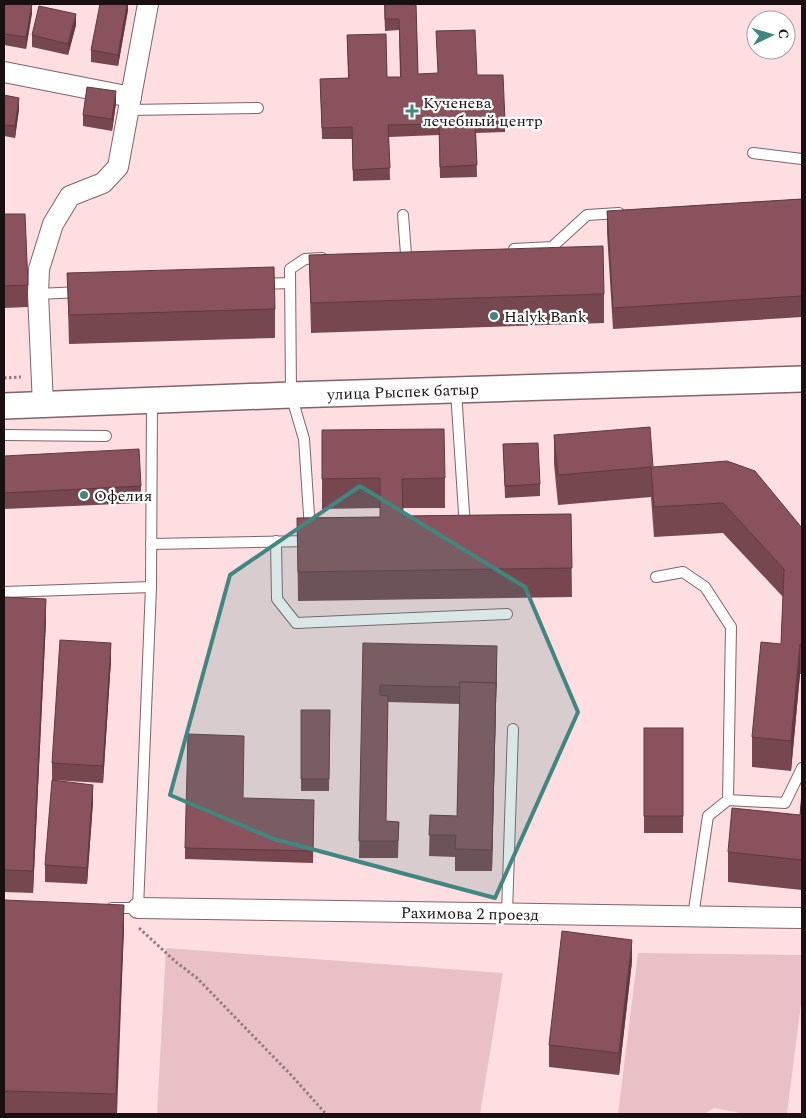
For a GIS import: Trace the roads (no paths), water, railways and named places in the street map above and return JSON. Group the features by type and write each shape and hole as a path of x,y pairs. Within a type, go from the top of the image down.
{"street":[{"path":"43,405 38,294 39,270 53,224 70,196 103,183 118,167 148,4"},
{"path":"4,72 130,104"},
{"name":"улица Рыспек батыр","path":"4,406 802,379"},
{"name":"Рахимова 2 проезд","path":"139,918 507,914 802,918"}],"lane":[{"path":"130,104 258,108"},
{"path":"753,153 802,160"},
{"path":"504,250 552,247 588,215 626,212"},
{"path":"403,215 406,254"},
{"path":"150,544 315,541 304,439 291,395 290,269 305,259 332,258"},
{"path":"252,285 290,283"},
{"path":"38,294 87,292"},
{"path":"456,390 465,531"},
{"path":"100,907 139,918 151,587 152,400"},
{"path":"4,435 106,436"},
{"path":"276,542 276,599 296,623 507,614"},
{"path":"656,577 682,572 705,587 731,627 728,800"},
{"path":"4,592 151,587"},
{"path":"507,914 513,729"},
{"path":"693,916 708,816 728,800 785,803 802,768"}],"place":[{"name":"Кученева лечебный центр","path":"412,111"},
{"name":"Halyk Bank","path":"494,316"},
{"name":"Офелия","path":"84,495"}]}
